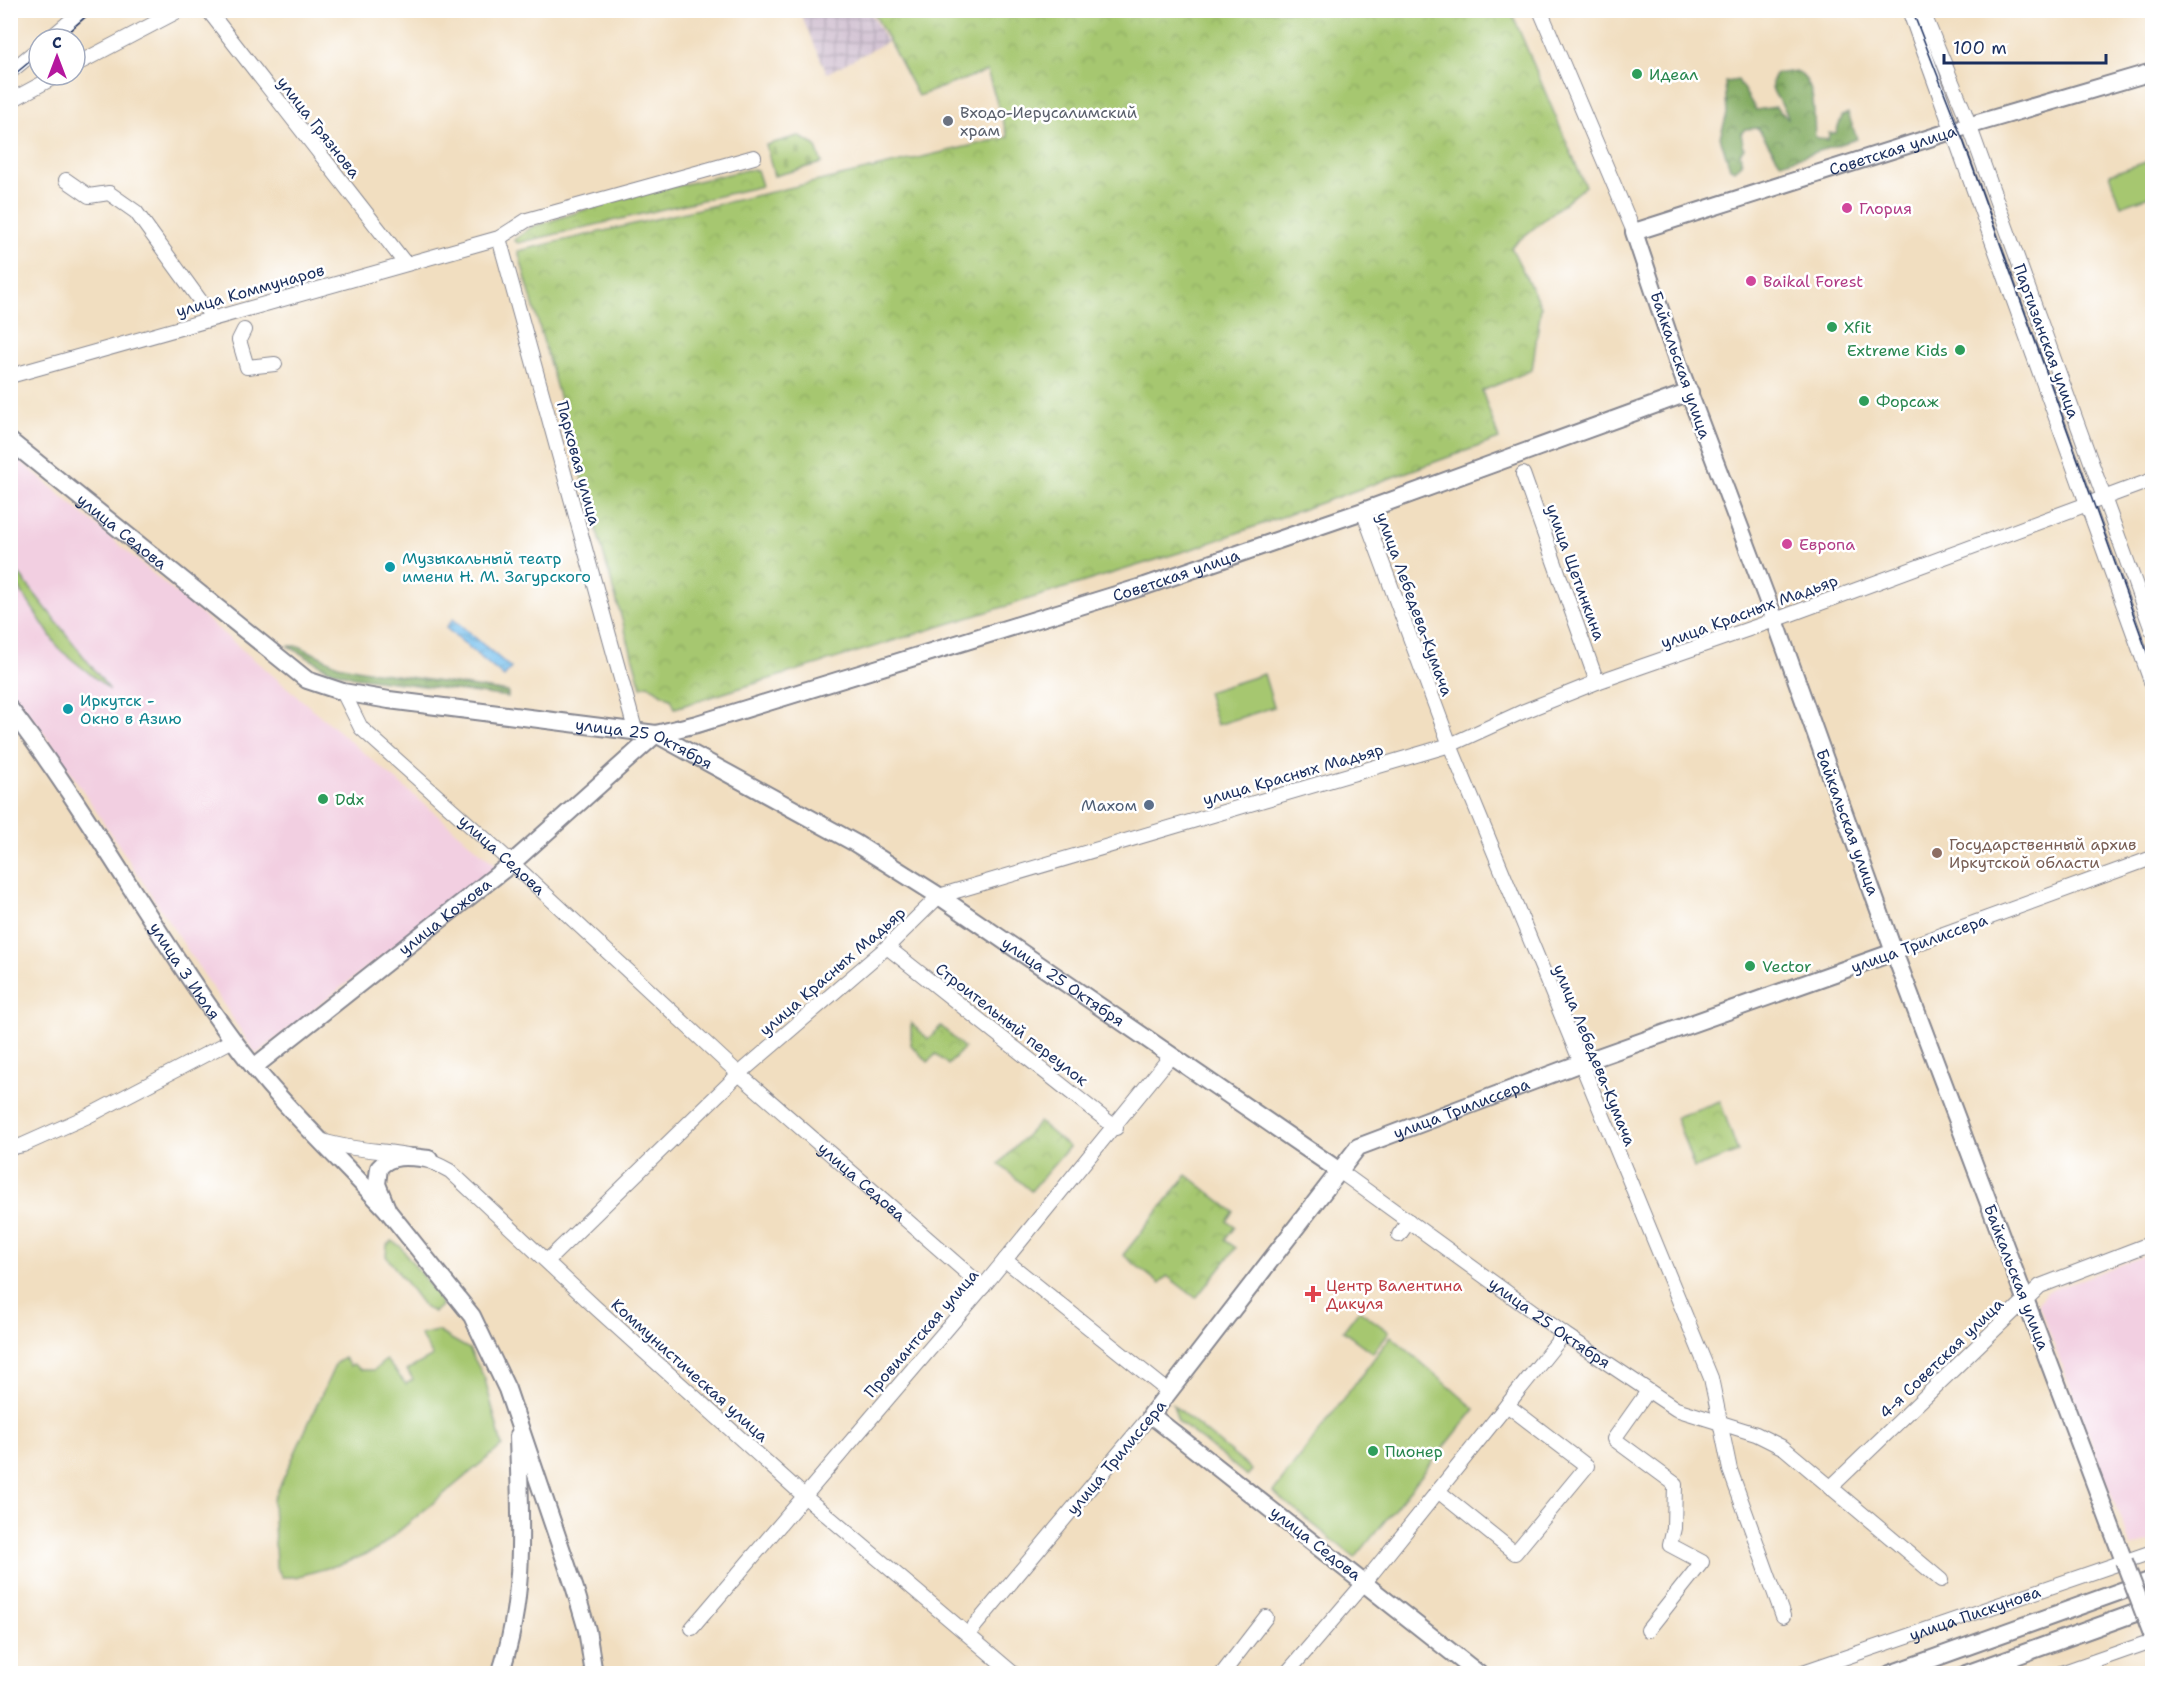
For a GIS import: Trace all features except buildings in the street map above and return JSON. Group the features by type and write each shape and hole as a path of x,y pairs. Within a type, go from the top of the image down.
{"main road":[{"name":"Советская улица","path":"1634,232 1952,131 2152,72"},
{"name":"Байкальская улица","path":"1634,232 1894,952 2152,1634"},
{"name":"Советская улица","path":"656,734 697,724 1145,586 1363,512 1690,392"},
{"name":"улица Седова","path":"10,441 307,680 343,692"},
{"name":"улица 25 Октября","path":"343,692 656,734 855,843 939,896 1338,1170"},
{"name":"улица 3 Июля","path":"10,709 45,754 84,818 233,1040 254,1067 388,1211"},
{"name":"улица Кожова","path":"254,1067 512,863 656,734"},
{"name":"улица Трилиссера","path":"1151,1415 1358,1147 1581,1063 1894,952"},
{"path":"429,1159 397,1157 380,1166 377,1184 388,1211 471,1316 518,1417 575,1589 587,1630 594,1674"},
{"name":"улица Седова","path":"1151,1415 1479,1674"},
{"path":"500,1674 514,1621 520,1579 518,1417"},
{"name":"улица Пискунова","path":"1890,1674 2152,1580"},
{"path":"1966,1674 2152,1607"}],"street":[{"path":"63,27 83,10"},
{"path":"87,59 180,10"},
{"name":"улица Грязнова","path":"208,10 405,263"},
{"name":"Байкальская улица","path":"1540,10 1634,232"},
{"name":"Партизанская улица","path":"1909,10 2152,684"},
{"name":"Партизанская улица","path":"1922,10 1969,126 2152,630"},
{"path":"10,72 27,58"},
{"path":"13,99 35,87"},
{"name":"улица Коммунаров","path":"10,376 212,317 499,238 527,220 754,157"},
{"path":"66,180 89,196 109,193 136,212 212,317"},
{"name":"Парковая улица","path":"499,238 636,732"},
{"path":"244,330 239,340 247,367 275,364"},
{"name":"улица Щетинкина","path":"1523,474 1597,682"},
{"name":"улица Красных Мадьяр","path":"547,1261 740,1074 887,947 939,896 1450,745 1597,682 1775,620 2152,480"},
{"name":"улица Лебедева-Кумача","path":"1363,512 1450,745 1711,1378 1730,1470 1783,1616"},
{"name":"улица Седова","path":"343,692 361,728 512,863 740,1074 982,1287"},
{"name":"улица Трилиссера","path":"1894,952 2152,858"},
{"name":"Строительный переулок","path":"887,947 1116,1128"},
{"path":"10,1148 23,1145 88,1116 233,1040"},
{"name":"Провиантская улица","path":"692,1628 1116,1128 1172,1056"},
{"name":"Коммунистическая улица","path":"323,1141 340,1147 407,1153 429,1159 450,1171 803,1495 1014,1674"},
{"name":"улица 25 Октября","path":"1338,1170 1564,1334 1676,1409 1756,1434 1784,1448 1941,1580"},
{"path":"1399,1235 1409,1221"},
{"name":"4-я Советская улица","path":"1830,1488 2040,1286 2152,1243"},
{"path":"1005,1260 1169,1392"},
{"path":"1286,1674 1365,1582 1564,1334"},
{"path":"1648,1390 1614,1438 1675,1484 1674,1528 1670,1545 1702,1562 1648,1630"},
{"path":"1438,1491 1515,1553 1587,1466 1507,1405"},
{"name":"улица Трилиссера","path":"968,1634 1151,1415"},
{"name":"улица Пискунова","path":"1797,1674 2152,1552"},
{"path":"1222,1674 1266,1617"},
{"path":"2058,1674 2094,1668 2152,1641"}],"shaded area":[{"path":"799,11 870,11 887,42 827,73"},
{"path":"11,453 497,866 256,1054 54,747 11,691"},
{"path":"2152,1253 2152,1540 2131,1547 2038,1303 2046,1292"}],"green space":[{"path":"873,11 1511,11 1585,186 1511,247 1541,307 1532,370 1482,391 1499,439 1198,547 675,708 671,699 648,685 641,687 518,251 1008,137 987,71 918,96"},
{"path":"1796,71 1803,76 1811,91 1815,137 1828,140 1829,133 1836,133 1842,116 1848,113 1857,139 1781,163 1758,128 1745,129 1741,134 1744,148 1740,153 1742,164 1735,170 1730,168 1720,137 1727,114 1725,82 1738,80 1756,110 1775,107 1788,118 1773,92 1772,80 1775,74"},
{"path":"798,136 815,145 822,163 774,176 766,145"},
{"path":"2152,160 2152,195 2121,206 2110,174"},
{"path":"746,170 757,170 762,186 518,243 514,240 532,227 615,200"},
{"path":"12,565 110,690 59,649 12,577"},
{"path":"288,646 299,646 338,665 508,692 508,697 354,677 327,669"},
{"path":"1264,674 1274,707 1217,725 1207,692"},
{"path":"911,1023 928,1039 941,1026 964,1048 948,1065 936,1054 928,1062 911,1045"},
{"path":"1720,1101 1738,1152 1694,1168 1676,1117"},
{"path":"1039,1122 1069,1147 1031,1191 999,1164"},
{"path":"1187,1175 1234,1212 1227,1221 1235,1227 1225,1240 1236,1248 1196,1298 1167,1276 1160,1284 1123,1255"},
{"path":"392,1241 400,1246 440,1299 441,1306 434,1312 425,1308 386,1256 387,1245"},
{"path":"1359,1310 1389,1332 1373,1353 1343,1331"},
{"path":"437,1331 469,1349 485,1379 502,1446 376,1550 345,1563 295,1577 282,1577 276,1566 273,1501 336,1363 344,1358 350,1366 353,1364 361,1370 374,1370 386,1360 406,1384 413,1379 407,1370 433,1356 420,1335"},
{"name":"Пионер","path":"1391,1336 1475,1409 1355,1558 1273,1492"},
{"path":"1173,1405 1252,1470 1247,1476 1178,1421"}],"water":[{"path":"453,619 511,668 504,677 446,628"}],"tram line":[{"path":"74,27 93,10"},
{"path":"1912,10 1964,143 2152,666"},
{"path":"10,78 27,64"}],"place":[{"name":"Идеал","path":"1637,74"},
{"name":"Входо-Иерусалимский храм","path":"948,121"},
{"name":"Глория","path":"1847,208"},
{"name":"Baikal Forest","path":"1751,281"},
{"name":"Xfit","path":"1832,327"},
{"name":"Extreme Kids","path":"1960,350"},
{"name":"Форсаж","path":"1864,401"},
{"name":"Европа","path":"1787,544"},
{"name":"Музыкальный театр имени Н. М. Загурского","path":"390,567"},
{"name":"Иркутск - Окно в Азию","path":"68,709"},
{"name":"Ddx","path":"323,799"},
{"name":"Махом","path":"1149,805"},
{"name":"Государственный архив Иркутской области","path":"1937,853"},
{"name":"Vector","path":"1750,966"},
{"name":"Центр Валентина Дикуля","path":"1313,1294"},
{"name":"Пионер","path":"1373,1451"}]}
